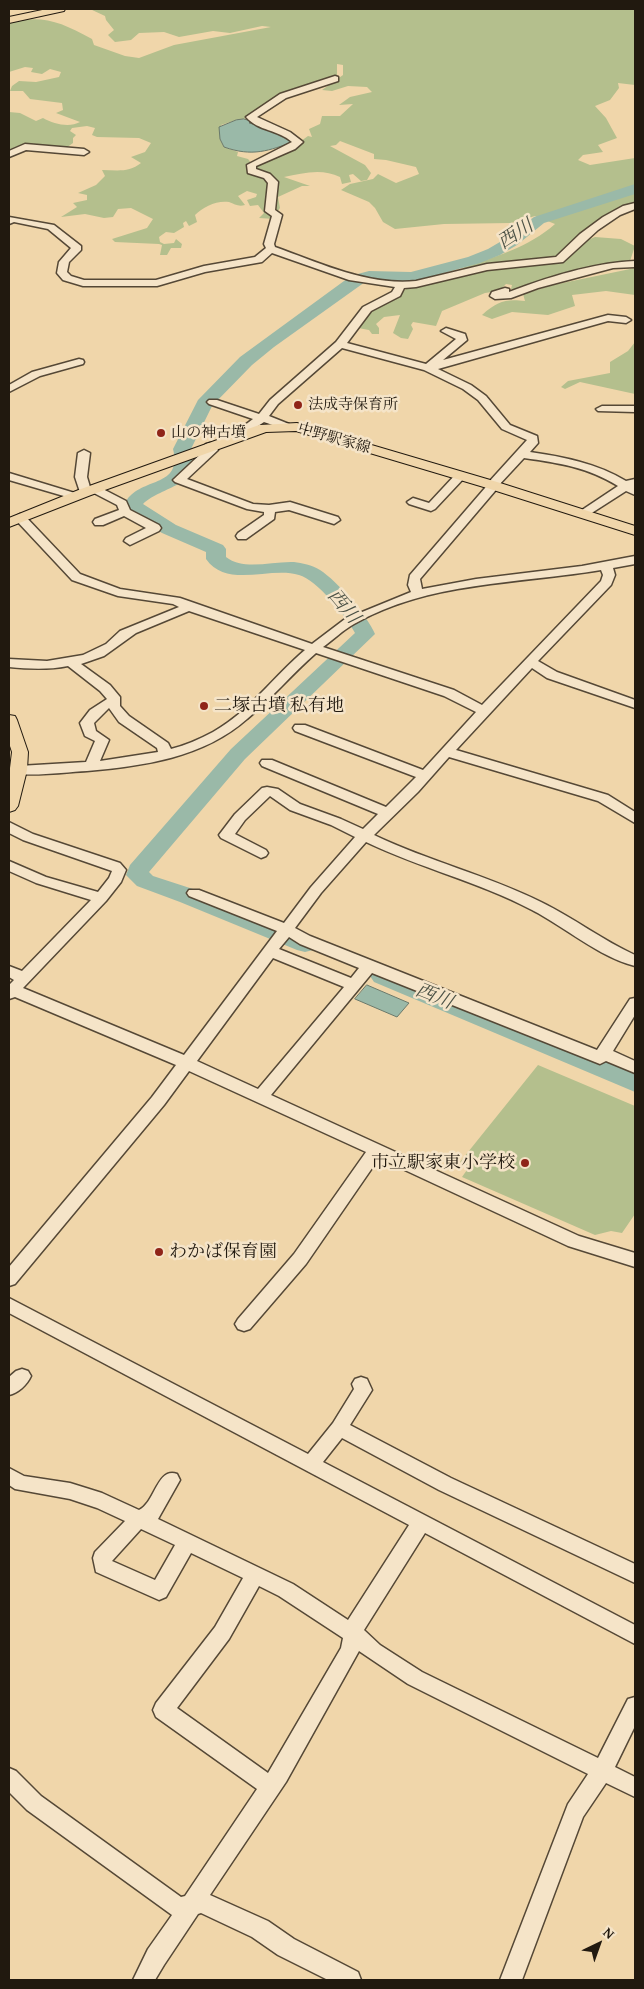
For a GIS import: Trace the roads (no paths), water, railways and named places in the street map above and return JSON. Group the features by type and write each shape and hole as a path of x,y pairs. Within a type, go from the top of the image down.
{"main road":[{"path":"9,20 60,9"},
{"name":"中野駅家線","path":"14,520 210,446 264,428 285,426 297,427 492,485 635,531"},
{"path":"9,720 20,752 19,770 9,806"}],"street":[{"path":"271,249 269,244 277,215 270,210 273,182 267,176 251,172 252,165 298,142 294,137 256,122 251,117 283,96 335,79"},
{"path":"9,154 25,147 84,152"},
{"path":"271,249 354,278 400,284 416,284 487,267 559,260 571,247 597,226 624,209 635,206"},
{"path":"9,221 12,219 43,225 56,231 77,248 65,260 61,268 62,273 67,278 83,283 157,283 170,277 204,269 258,260 271,249"},
{"path":"505,291 495,296 511,296 534,286 604,268 635,264"},
{"path":"245,434 243,431 262,418 274,402 340,344 367,309 396,294 400,284"},
{"path":"428,368 608,318 626,320"},
{"path":"428,368 462,340 461,336 446,331"},
{"path":"340,344 428,368 467,387 482,398 506,427 533,438 532,443 492,485 491,489 414,578 414,585 418,594"},
{"path":"9,390 36,374 79,362"},
{"path":"214,402 233,410 272,420 285,426"},
{"path":"602,409 635,409"},
{"path":"210,446 212,450 179,480 251,507 269,509 290,506 334,520"},
{"path":"84,453 81,478 85,492"},
{"path":"521,454 574,462 632,486"},
{"path":"9,476 85,492 122,503 125,512 155,528 130,541"},
{"path":"413,502 431,507 460,476"},
{"path":"583,514 632,486"},
{"path":"242,536 270,516 269,509"},
{"path":"100,522 125,512"},
{"path":"14,520 76,577 118,592 176,601 189,607 448,693 484,711"},
{"path":"19,770 136,761 166,755 205,741 240,718 312,648 349,621 418,594 467,584 606,566 635,560"},
{"path":"9,1279 158,1101 316,890 365,835 425,776 607,582 609,575 606,566"},
{"path":"9,662 35,666 95,655 110,647 122,635 189,607"},
{"path":"69,661 105,688 112,697 114,706 124,719 163,746 166,755"},
{"path":"530,662 552,675 635,704"},
{"path":"91,765 102,740 90,733 87,723 89,718 113,701"},
{"path":"300,728 425,776"},
{"path":"447,752 603,798 635,818"},
{"path":"267,763 388,813"},
{"path":"261,854 226,835 267,790 295,806 336,822 388,847 482,882 536,906 615,952 635,961"},
{"path":"9,827 28,837 115,866 120,870 116,879 100,898 11,992 187,1063 574,1241 635,1260"},
{"path":"9,866 41,880 100,898"},
{"path":"194,893 286,929 360,976"},
{"path":"270,952 360,976 600,1058 633,1012"},
{"path":"9,971 24,978"},
{"path":"261,1097 360,976"},
{"path":"603,1054 635,1067"},
{"path":"244,1324 300,1259 376,1150"},
{"path":"9,1305 635,1635"},
{"path":"9,1388 22,1376"},
{"path":"311,1464 340,1428 363,1390 360,1384"},
{"path":"340,1428 445,1484 624,1567 635,1574"},
{"path":"171,1480 152,1513 138,1519 102,1558 103,1566 159,1591 187,1542"},
{"path":"13,1483 70,1491 102,1501 286,1590 353,1634 373,1652 415,1678 635,1787"},
{"path":"144,1980 156,1957 271,1787 350,1650 355,1627 421,1523"},
{"path":"254,1575 222,1633 163,1710 271,1787"},
{"path":"511,1980 575,1812 602,1771 635,1706"},
{"path":"9,1778 34,1803 179,1908 202,1902 260,1929 286,1947 350,1980"}],"waterway":[{"name":"西川","path":"305,944 188,896 145,881 137,875 138,870 238,754 365,634 364,631 329,587 312,573 295,568 246,570 224,565 216,559 216,549 169,529 133,506 137,499 172,481 181,472 185,461 182,449 204,404 246,361 350,284 360,278 369,276 412,277 474,260 494,252 511,242 539,220 635,189"},
{"name":"西川","path":"382,976 497,1023 635,1083"}],"place":[{"name":"法成寺保育所","path":"298,405"},
{"name":"山の神古墳","path":"161,433"},
{"name":"二塚古墳 私有地","path":"204,706"},
{"name":"市立駅家東小学校","path":"525,1163"},
{"name":"わかば保育園","path":"159,1252"}]}
